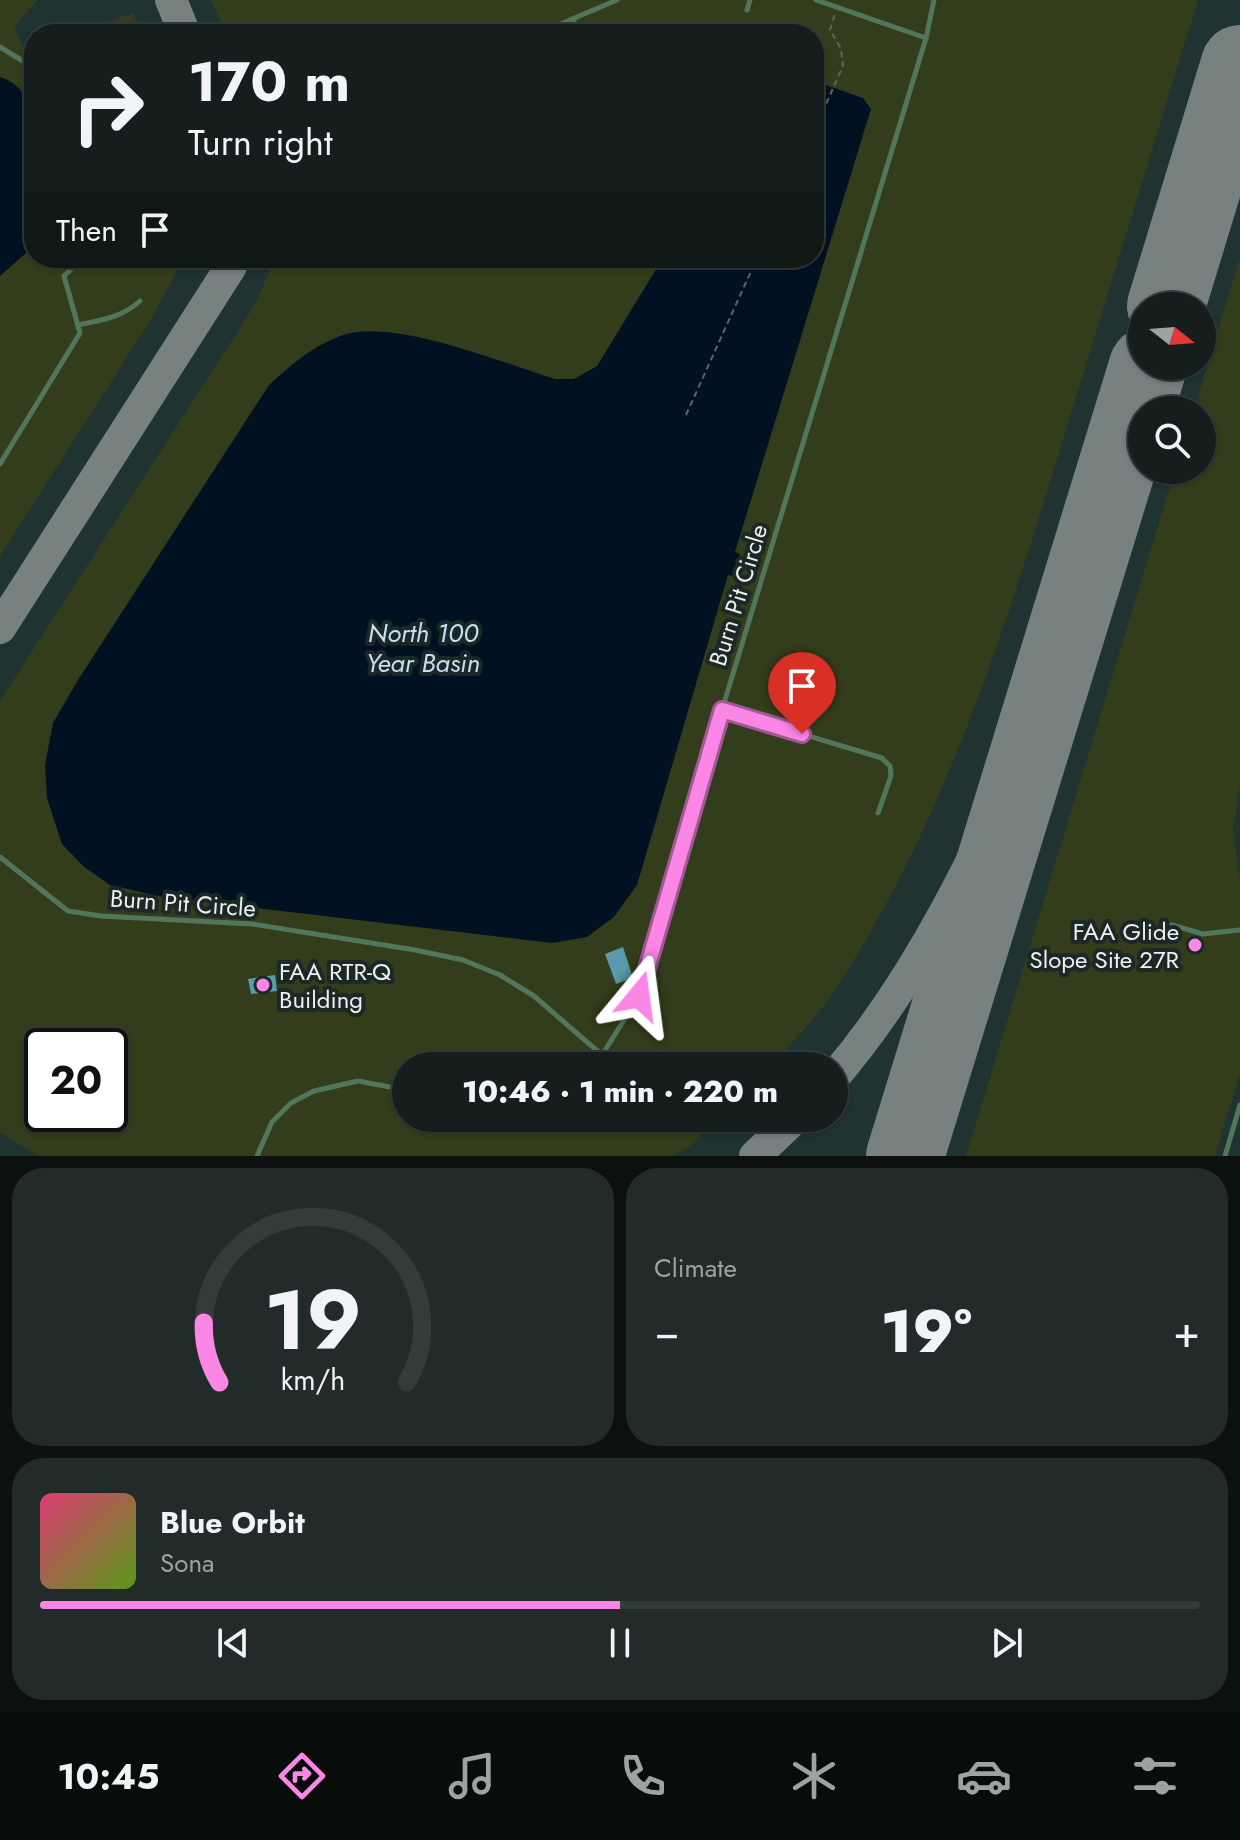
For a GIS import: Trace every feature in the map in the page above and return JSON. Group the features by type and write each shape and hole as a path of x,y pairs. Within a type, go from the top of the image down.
{"lane":[{"path":"561,24 617,0"},
{"path":"747,10 750,0"},
{"path":"816,0 926,38"},
{"name":"Burn Pit Circle","path":"604,1052 639,996 722,710 926,38 934,0"},
{"path":"573,19 575,24"},
{"path":"0,47 24,62"},
{"path":"0,464 80,333 64,276 72,268"},
{"path":"78,325 127,313 140,301"},
{"path":"722,710 882,758 890,766 891,776 878,813"},
{"name":"Burn Pit Circle","path":"0,857 68,911 101,916 252,924 463,960 500,975 534,996 599,1052"},
{"path":"1172,925 1203,934 1240,930"},
{"path":"257,1156 272,1122 291,1103 314,1091 358,1081 392,1087"},
{"path":"1225,1156 1240,1105"}],"path":[{"path":"824,109 843,66 841,49 830,30 837,7"},
{"path":"686,415 752,268"}],"shaded area":[{"path":"0,0 1240,0 1240,1156 0,1156"}],"green space":[{"path":"0,0 38,0 14,26 24,50 24,268 179,268 150,321 0,556"},
{"path":"211,0 1198,0 1024,565 972,713 911,856 827,1002 784,1052 392,1052 392,1132 704,1132 674,1156 38,1156 0,1132 0,701 256,303 271,268 824,268 824,24 222,24"},
{"path":"133,13 138,24 101,24"},
{"path":"1240,258 1240,785 1233,830 1240,880 1240,1073 1215,1156 966,1156 1171,484 1216,484 1216,396 1198,396 1203,380 1216,380 1216,337"}],"water":[{"path":"0,77 24,95 24,255 0,276"},
{"name":"North 100 Year Basin","path":"824,84 863,98 871,109 824,262"},
{"name":"North 100 Year Basin","path":"657,268 822,268 735,552 740,554 732,576 728,575 637,885 614,917 587,937 552,943 163,897 110,885 83,866 62,844 47,798 45,765 53,723 269,385 320,345 361,331 387,332 446,344 555,379 574,379 597,366"}],"building":[{"path":"623,947 633,978 616,984 605,954"},
{"name":"FAA RTR-Q Building","path":"275,975 277,991 251,994 248,979"}],"taxiway":[{"path":"171,0 181,24"},
{"path":"0,628 230,268"},
{"path":"848,1059 897,992 951,902 1042,711"},
{"path":"755,1156 780,1132"}],"runway":[{"path":"1170,292 1240,64"},
{"path":"905,1156 1144,380"}],"place":[{"name":"FAA Glide Slope Site 27R","path":"1195,945"},
{"name":"FAA RTR-Q Building","path":"263,985"}],"route":[{"path":"639,996 722,710 802,734"}]}
